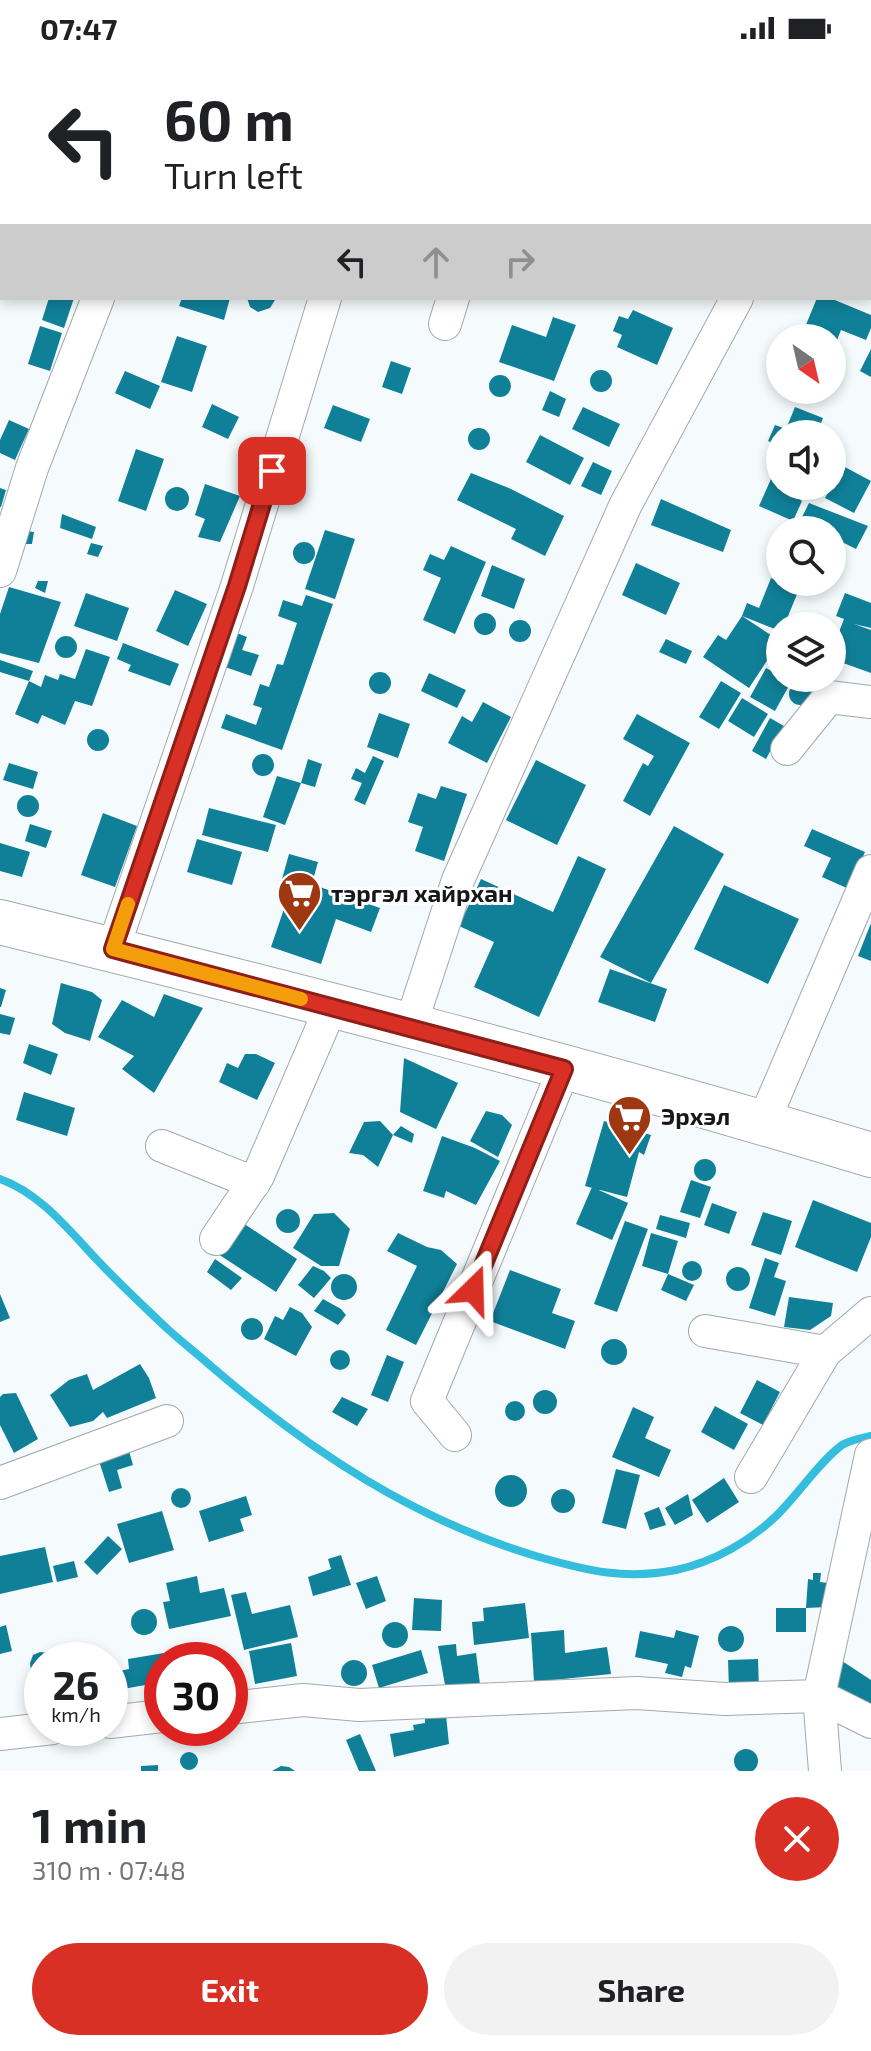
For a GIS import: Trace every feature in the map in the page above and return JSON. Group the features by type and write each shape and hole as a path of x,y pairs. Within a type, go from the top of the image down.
{"main road":[{"path":"0,922 410,1027 871,1155"}],"street":[{"path":"0,571 32,468 97,300"},
{"path":"113,949 237,586 324,300"},
{"path":"410,1027 458,880 626,504 736,300"},
{"path":"787,749 829,697 871,702"},
{"path":"763,1123 871,871"},
{"path":"216,1239 254,1183 331,1007"},
{"path":"455,1435 427,1401 564,1069"},
{"path":"162,1146 254,1183"},
{"path":"751,1477 825,1352 871,1313"},
{"path":"705,1331 825,1352"},
{"path":"0,1483 167,1421"},
{"path":"825,1771 819,1696 869,1473"},
{"path":"248,1706 303,1700 359,1705 637,1693 725,1699 819,1696 871,1722"},
{"path":"0,1734 24,1731"}],"building":[{"path":"48,300 73,300 64,328 42,320"},
{"path":"181,300 229,300 224,320 179,306"},
{"path":"248,300 275,300 270,308 258,312 250,307"},
{"path":"816,300 835,300 871,315 871,328 866,340 846,332 846,324 806,324"},
{"path":"633,310 673,328 657,365 617,347 622,335 613,331 619,316 628,319"},
{"path":"553,317 576,325 554,381 499,362 512,325 546,337"},
{"path":"40,326 62,333 50,371 28,364"},
{"path":"177,336 207,346 192,392 161,382"},
{"path":"871,349 871,377 860,371"},
{"path":"391,361 411,368 402,394 382,387"},
{"path":"601,370 609,373 612,381 609,389 601,392 593,389 590,381 593,373"},
{"path":"125,371 160,386 150,409 115,393"},
{"path":"500,375 511,386 500,397 489,386"},
{"path":"550,391 566,399 559,417 542,410"},
{"path":"212,404 239,417 228,439 202,427"},
{"path":"333,405 370,419 361,442 324,428"},
{"path":"583,407 620,424 609,447 572,429"},
{"path":"795,407 823,418 822,420 790,420"},
{"path":"9,420 29,429 15,460 0,453 0,440"},
{"path":"479,428 487,431 490,439 487,447 479,450 471,447 468,439 471,431"},
{"path":"540,435 584,458 570,485 526,462"},
{"path":"136,449 164,459 146,511 118,501"},
{"path":"593,462 612,471 601,495 581,486"},
{"path":"846,468 871,481 854,513 829,500 846,500"},
{"path":"471,473 564,516 545,556 511,539 516,529 457,500"},
{"path":"205,484 240,496 220,542 198,537 205,519 195,515"},
{"path":"177,487 186,490 189,499 186,508 177,511 168,508 165,499 168,490"},
{"path":"0,488 6,490 1,507 0,507"},
{"path":"766,490 766,500 802,501 795,516 782,516 759,506"},
{"path":"661,499 731,530 723,552 651,525"},
{"path":"809,503 842,516 802,516"},
{"path":"62,514 96,527 92,539 60,528"},
{"path":"846,517 868,526 856,549 846,544"},
{"path":"325,530 355,539 335,599 305,589"},
{"path":"26,531 34,532 32,544 23,544"},
{"path":"304,542 315,553 304,564 293,553"},
{"path":"91,543 103,546 98,557 87,554"},
{"path":"451,546 486,562 455,634 423,620 441,578 423,570 430,554 444,560"},
{"path":"636,563 680,583 666,615 622,595"},
{"path":"492,565 525,579 514,609 481,596"},
{"path":"38,581 48,581 45,593 35,588"},
{"path":"9,587 61,602 39,663 0,653 0,614"},
{"path":"175,590 207,604 188,646 156,631"},
{"path":"766,590 766,596 796,596 790,612 766,612 766,625 742,616 747,603 759,608"},
{"path":"86,593 129,608 117,641 74,626"},
{"path":"846,593 871,603 871,628 854,624 871,630 871,673 846,664 846,612 838,612"},
{"path":"306,595 333,604 282,750 221,728 226,714 256,725 262,708 253,705 260,684 269,687 277,664 283,665 297,623 278,616 283,600 302,606"},
{"path":"485,613 496,624 485,635 474,624"},
{"path":"742,616 766,632 766,662 749,688 703,657 718,635 726,640"},
{"path":"520,620 528,623 531,631 528,639 520,642 512,639 509,631 512,623"},
{"path":"237,633 247,637 242,650 259,655 251,676 225,667"},
{"path":"66,636 77,647 66,658 55,647"},
{"path":"666,639 692,651 686,664 659,652"},
{"path":"123,643 179,664 170,686 128,671 131,665 117,659"},
{"path":"86,649 110,657 92,706 75,701 65,725 42,715 38,724 15,714 29,681 41,687 45,675 58,680 60,674 75,679"},
{"path":"0,660 33,671 29,681 0,672"},
{"path":"766,668 766,692 785,692 775,711 750,697"},
{"path":"380,672 388,675 391,683 388,691 380,694 372,691 369,683 372,675"},
{"path":"429,673 466,690 457,708 421,691"},
{"path":"721,681 741,693 719,729 699,717"},
{"path":"790,692 810,692 810,698 800,705 789,694"},
{"path":"742,698 768,714 754,737 728,721"},
{"path":"483,702 511,717 487,763 448,743 462,716 472,722"},
{"path":"379,713 410,724 398,758 367,747"},
{"path":"637,714 690,743 650,816 623,801 643,763 648,766 654,756 623,739"},
{"path":"770,718 784,726 766,759 752,751"},
{"path":"98,729 109,740 98,751 87,740"},
{"path":"263,754 274,765 263,776 252,765"},
{"path":"373,756 384,761 365,805 354,800 362,783 351,779 356,768 365,773"},
{"path":"308,759 322,764 315,787 301,783"},
{"path":"536,760 586,785 557,845 506,820"},
{"path":"9,763 38,772 33,789 3,780"},
{"path":"277,776 301,783 285,825 263,817"},
{"path":"441,786 467,794 444,861 415,851 423,827 408,822 418,793 436,799"},
{"path":"28,795 39,806 28,817 17,806"},
{"path":"209,808 276,825 268,852 202,835"},
{"path":"103,813 137,826 115,887 81,875"},
{"path":"30,824 52,831 46,848 25,841"},
{"path":"674,826 724,854 651,983 600,957"},
{"path":"812,829 865,852 849,889 822,877 831,858 804,846"},
{"path":"197,839 242,852 232,885 187,872"},
{"path":"0,843 30,852 22,877 0,871"},
{"path":"289,854 318,862 311,887 282,879"},
{"path":"578,856 606,869 539,1017 474,987 494,942 459,926 481,879 553,912"},
{"path":"724,885 799,919 768,984 694,949"},
{"path":"317,886 380,908 371,932 336,919 321,964 271,947 287,900 310,907"},
{"path":"871,923 871,961 858,956"},
{"path":"610,969 667,989 655,1022 598,1002"},
{"path":"61,983 92,992 102,1000 90,1041 65,1033 52,1024"},
{"path":"0,988 6,990 1,1007 0,1007"},
{"path":"164,994 203,1008 154,1093 122,1069 134,1056 98,1037 122,1000 154,1017"},
{"path":"0,1014 15,1018 10,1035 0,1033"},
{"path":"29,1044 58,1054 51,1075 23,1063"},
{"path":"245,1054 256,1054 275,1063 257,1100 219,1082 227,1063 238,1068"},
{"path":"404,1058 458,1083 436,1129 400,1112"},
{"path":"24,1092 75,1108 67,1136 16,1120"},
{"path":"486,1111 502,1115 512,1125 498,1157 470,1141"},
{"path":"380,1121 393,1135 378,1167 363,1155 349,1153 364,1122"},
{"path":"604,1121 651,1135 644,1155 639,1152 627,1197 585,1186"},
{"path":"401,1126 414,1134 412,1143 393,1135"},
{"path":"442,1136 500,1161 476,1205 446,1191 444,1198 423,1191"},
{"path":"705,1159 716,1170 705,1181 694,1170"},
{"path":"691,1180 711,1187 700,1218 680,1212"},
{"path":"592,1187 628,1203 612,1240 576,1224"},
{"path":"813,1200 871,1223 871,1237 857,1272 795,1247"},
{"path":"712,1203 737,1212 729,1234 704,1225"},
{"path":"288,1209 296,1213 300,1221 296,1229 288,1233 280,1229 276,1221 280,1213"},
{"path":"763,1212 792,1221 781,1255 751,1245"},
{"path":"334,1213 350,1229 339,1266 321,1266 293,1248 314,1214"},
{"path":"660,1215 690,1223 686,1238 656,1229"},
{"path":"237,1219 297,1259 276,1292 215,1252"},
{"path":"625,1221 648,1229 617,1312 594,1304"},
{"path":"398,1233 441,1250 457,1264 416,1345 386,1330 417,1266 387,1251"},
{"path":"651,1233 678,1241 668,1274 642,1266"},
{"path":"765,1258 779,1263 774,1277 786,1281 775,1316 749,1308"},
{"path":"215,1259 242,1278 231,1290 207,1272"},
{"path":"692,1261 699,1264 702,1271 699,1278 692,1281 685,1278 682,1271 685,1264"},
{"path":"313,1266 331,1278 314,1298 298,1285"},
{"path":"738,1267 749,1274 750,1279 743,1290 738,1291 727,1284 726,1279 733,1268"},
{"path":"510,1270 561,1289 552,1313 575,1321 565,1349 490,1321"},
{"path":"344,1274 353,1278 357,1287 353,1296 344,1300 335,1296 331,1287 335,1278"},
{"path":"668,1274 694,1285 686,1301 661,1290"},
{"path":"0,1294 10,1318 0,1322"},
{"path":"789,1297 833,1303 831,1316 810,1330 784,1327"},
{"path":"323,1299 346,1315 338,1325 314,1311"},
{"path":"290,1307 302,1313 312,1327 296,1356 264,1339 275,1316 283,1320"},
{"path":"248,1318 256,1318 263,1329 256,1340 248,1340 241,1333 241,1325"},
{"path":"614,1339 623,1343 627,1352 623,1361 614,1365 605,1361 601,1352 605,1343"},
{"path":"336,1350 344,1350 350,1360 344,1370 336,1370 330,1364 330,1356"},
{"path":"387,1355 404,1362 388,1402 371,1395"},
{"path":"140,1364 156,1398 107,1418 103,1412 93,1421 70,1427 50,1395 69,1380 87,1374 93,1390"},
{"path":"757,1380 780,1392 763,1425 740,1413"},
{"path":"545,1390 554,1393 557,1402 554,1411 545,1414 536,1411 533,1402 536,1393"},
{"path":"16,1393 38,1439 14,1453 0,1425 0,1397"},
{"path":"342,1397 368,1409 357,1426 332,1412"},
{"path":"511,1401 519,1401 525,1411 519,1421 511,1421 505,1415 505,1407"},
{"path":"715,1406 748,1424 734,1450 701,1432"},
{"path":"633,1407 654,1417 645,1438 671,1450 659,1477 612,1457"},
{"path":"129,1451 133,1465 117,1470 122,1488 109,1492 99,1461"},
{"path":"616,1469 640,1475 626,1529 602,1523"},
{"path":"511,1475 522,1480 527,1491 522,1502 511,1507 500,1502 495,1491 500,1480"},
{"path":"724,1478 739,1502 707,1523 692,1500"},
{"path":"181,1488 188,1491 191,1498 188,1505 181,1508 174,1505 171,1498 174,1491"},
{"path":"563,1489 574,1496 575,1501 568,1512 563,1513 552,1506 551,1501 558,1490"},
{"path":"688,1494 693,1515 675,1525 665,1508"},
{"path":"246,1496 252,1515 240,1519 244,1531 209,1542 199,1511"},
{"path":"659,1507 666,1525 650,1530 644,1513"},
{"path":"162,1511 174,1550 129,1563 117,1524"},
{"path":"108,1536 122,1549 97,1575 84,1562"},
{"path":"45,1547 53,1582 0,1594 0,1556"},
{"path":"341,1555 351,1585 313,1596 308,1577 331,1569 328,1559"},
{"path":"74,1561 78,1577 57,1582 53,1566"},
{"path":"813,1573 821,1573 820,1582 828,1583 827,1607 806,1608 808,1579 813,1580"},
{"path":"197,1576 200,1593 224,1588 231,1616 169,1629 163,1602 170,1601 166,1583"},
{"path":"377,1576 386,1601 366,1609 356,1583"},
{"path":"246,1592 252,1614 290,1605 298,1637 248,1649 248,1642 242,1642 231,1595"},
{"path":"414,1598 442,1600 441,1631 412,1630"},
{"path":"525,1603 529,1638 474,1645 472,1622 484,1621 483,1608"},
{"path":"776,1608 806,1608 806,1632 776,1632"},
{"path":"144,1609 153,1613 157,1622 153,1631 144,1635 135,1631 131,1622 135,1613"},
{"path":"395,1622 404,1626 408,1635 404,1644 395,1648 386,1644 382,1635 386,1626"},
{"path":"6,1625 12,1651 0,1654 0,1627"},
{"path":"731,1626 740,1630 744,1639 740,1648 731,1652 722,1648 718,1639 722,1630"},
{"path":"564,1630 565,1653 607,1647 611,1674 534,1682 531,1633"},
{"path":"676,1630 699,1636 691,1668 685,1666 682,1677 665,1673 668,1664 635,1657 640,1631 674,1638"},
{"path":"291,1643 297,1676 255,1684 249,1651"},
{"path":"456,1644 457,1656 476,1653 480,1684 445,1685 438,1646"},
{"path":"421,1650 428,1673 379,1688 372,1665"},
{"path":"144,1656 144,1685 128,1688 128,1659"},
{"path":"758,1659 759,1689 729,1690 728,1660"},
{"path":"839,1659 871,1680 871,1716 832,1691"},
{"path":"354,1660 363,1664 367,1673 363,1682 354,1686 345,1682 341,1673 345,1664"},
{"path":"446,1715 449,1744 394,1757 390,1734 414,1730 413,1725 425,1723 425,1718"},
{"path":"360,1734 376,1771 359,1771 346,1740"},
{"path":"751,1750 757,1756 755,1770 737,1770 734,1761 737,1752"},
{"path":"189,1752 198,1761 189,1770 180,1761"},
{"path":"158,1765 158,1771 141,1771 141,1766"},
{"path":"281,1766 289,1767 295,1771 272,1771"}],"waterway":[{"path":"0,1179 43,1204 170,1331 287,1427 365,1480 406,1503 493,1542 539,1557 591,1570 624,1574 658,1573 703,1562 730,1550 765,1525 842,1445 871,1436"}],"slow traffic":[{"path":"128,904 113,949 301,999"}],"place":[{"name":"тэргэл хайрхан","path":"300,933"},
{"name":"Эрхэл","path":"630,1156"}],"route":[{"path":"272,471 237,586 113,949 564,1069 473,1290"}]}
